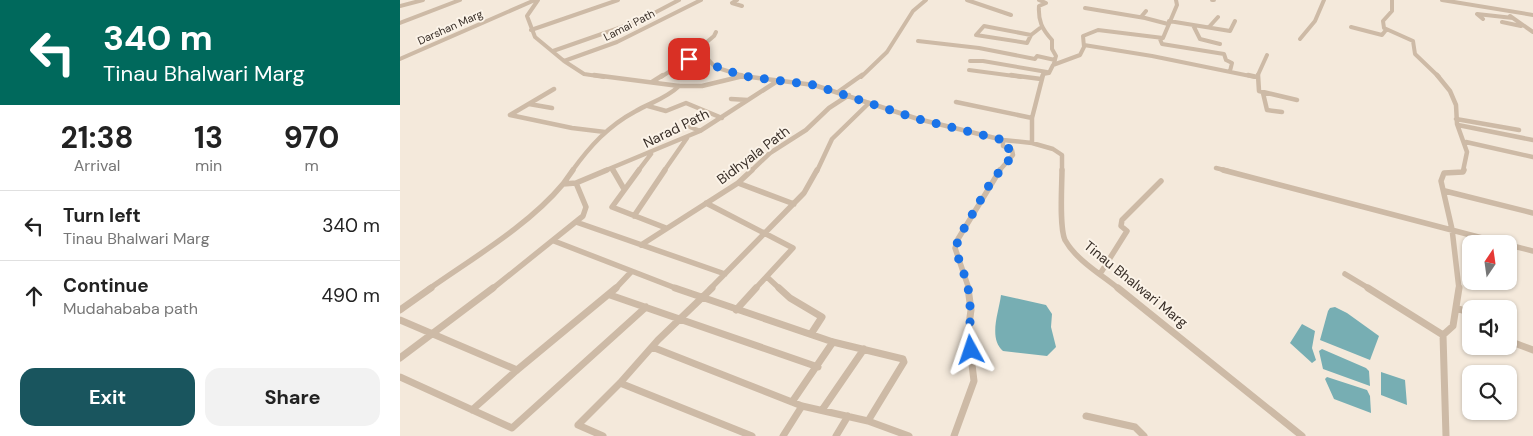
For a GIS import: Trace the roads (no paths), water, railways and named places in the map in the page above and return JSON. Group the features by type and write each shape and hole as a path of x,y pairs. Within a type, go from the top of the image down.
{"street":[{"path":"400,6 422,0"},
{"path":"400,23 460,0"},
{"path":"537,0 527,16 531,30 618,0"},
{"name":"Darshan Marg","path":"400,59 524,3 537,0"},
{"path":"553,51 638,21 680,0"},
{"name":"Lamai Path","path":"564,61 607,47 701,0"},
{"path":"737,0 732,3 742,6"},
{"path":"838,92 858,80 888,52 907,21 911,10 926,0"},
{"path":"967,0 1011,15"},
{"path":"1032,143 1032,118 1041,88 1041,80 1043,74 1049,72 1056,56 1052,49 1052,40 1040,28 1039,6 1046,3 1039,0"},
{"path":"1053,65 1079,57 1084,51 1083,36 1098,30 1163,38 1176,5 1176,0"},
{"path":"1300,39 1312,27 1321,13 1324,0"},
{"path":"1386,30 1383,21 1392,11 1392,0"},
{"path":"1442,0 1533,14"},
{"path":"1085,8 1168,23 1230,31 1235,21"},
{"path":"1501,9 1533,32"},
{"path":"1141,17 1146,11"},
{"path":"1483,18 1477,14 1513,18"},
{"path":"1209,28 1218,16"},
{"path":"1502,22 1524,26"},
{"path":"1193,25 1200,39 1220,44"},
{"path":"1031,35 984,26 976,35 1026,43 1031,35 1040,28"},
{"path":"1351,27 1382,35 1386,30"},
{"name":"Tinau Bhalwari Marg","path":"531,30 535,37 564,61 584,74 678,86 702,86 743,76 814,85 918,119 1003,140 1032,143 1053,149 1062,155 1062,205 1065,239 1079,257 1302,436"},
{"path":"1386,30 1414,41 1415,54 1439,77 1456,103 1456,119 1466,142 1469,155 1463,172 1444,173 1441,181 1445,191 1452,229 1459,283 1459,295 1453,326 1444,335 1446,436"},
{"path":"695,56 695,52 714,36 716,32"},
{"path":"1160,39 1162,44 1224,54 1226,60 1232,64 1230,71"},
{"path":"918,41 982,49 1035,60 1037,56 1055,60"},
{"path":"1084,46 1152,56 1257,77"},
{"path":"982,49 983,61"},
{"path":"1267,55 1257,77 1258,90 1263,93 1297,100"},
{"path":"652,82 695,56 704,57 715,66 743,76"},
{"path":"673,58 685,61"},
{"path":"970,61 983,61 1049,72"},
{"path":"969,70 1041,80"},
{"path":"607,71 610,77"},
{"name":"Narad Path","path":"563,184 576,183 687,138 722,118 779,80"},
{"path":"400,310 548,202 563,184 580,158 606,132 625,117 673,92 678,86"},
{"path":"554,89 510,115 606,132"},
{"path":"1263,93 1267,110 1282,112"},
{"name":"Bidhyala Path","path":"641,245 738,183 770,153 806,130 829,108 850,96"},
{"path":"731,99 748,100"},
{"path":"603,436 578,425 678,320 794,204 817,175 828,145 842,127 868,102"},
{"path":"956,102 1032,118"},
{"path":"648,106 666,111 686,103 722,118"},
{"path":"530,104 552,108"},
{"path":"1456,119 1519,130"},
{"path":"685,125 700,131"},
{"path":"1458,126 1533,140"},
{"path":"634,216 687,138"},
{"path":"954,436 974,381 968,332 970,296 956,248 958,239 991,182 1013,155 1012,150 1003,146 1003,140"},
{"path":"1466,142 1533,157"},
{"path":"653,152 612,207 666,228"},
{"path":"1216,168 1474,235"},
{"path":"612,169 624,189"},
{"path":"1100,274 1127,232 1122,226 1122,220 1161,180"},
{"path":"400,358 554,241 576,222 586,211 586,207 576,183"},
{"path":"738,183 794,204"},
{"path":"1445,191 1533,213"},
{"path":"706,203 765,232 792,248 736,310"},
{"path":"576,222 725,274"},
{"path":"554,241 631,272 736,310 833,342 904,361 868,421"},
{"path":"1518,247 1533,251"},
{"path":"472,410 517,370 610,295 631,272"},
{"path":"1345,274 1444,335"},
{"path":"767,277 790,298 822,316 811,334"},
{"path":"610,295 818,367"},
{"path":"400,377 512,428 646,307"},
{"path":"1456,308 1462,310"},
{"path":"400,320 517,370"},
{"path":"792,402 818,367 833,342"},
{"path":"1517,345 1533,350"},
{"path":"652,347 802,406 868,421 894,434 909,436"},
{"path":"822,410 864,349"},
{"path":"620,383 752,436"},
{"path":"783,436 802,406"},
{"path":"836,436 848,416"},
{"path":"1086,416 1135,428 1144,436"}],"water":[{"path":"1001,295 1046,305 1052,314 1051,327 1056,347 1047,356 1003,351 999,346 995,332"},
{"path":"1335,307 1347,313 1379,336 1370,360 1320,340 1328,311 1330,308"},
{"path":"1302,324 1315,331 1312,348 1316,360 1312,363 1290,343"},
{"path":"1322,349 1366,368 1369,371 1370,386 1323,369 1319,351"},
{"path":"1381,372 1405,380 1407,405 1381,395"},
{"path":"1327,377 1367,390 1370,396 1371,413 1334,399 1325,379"}]}
